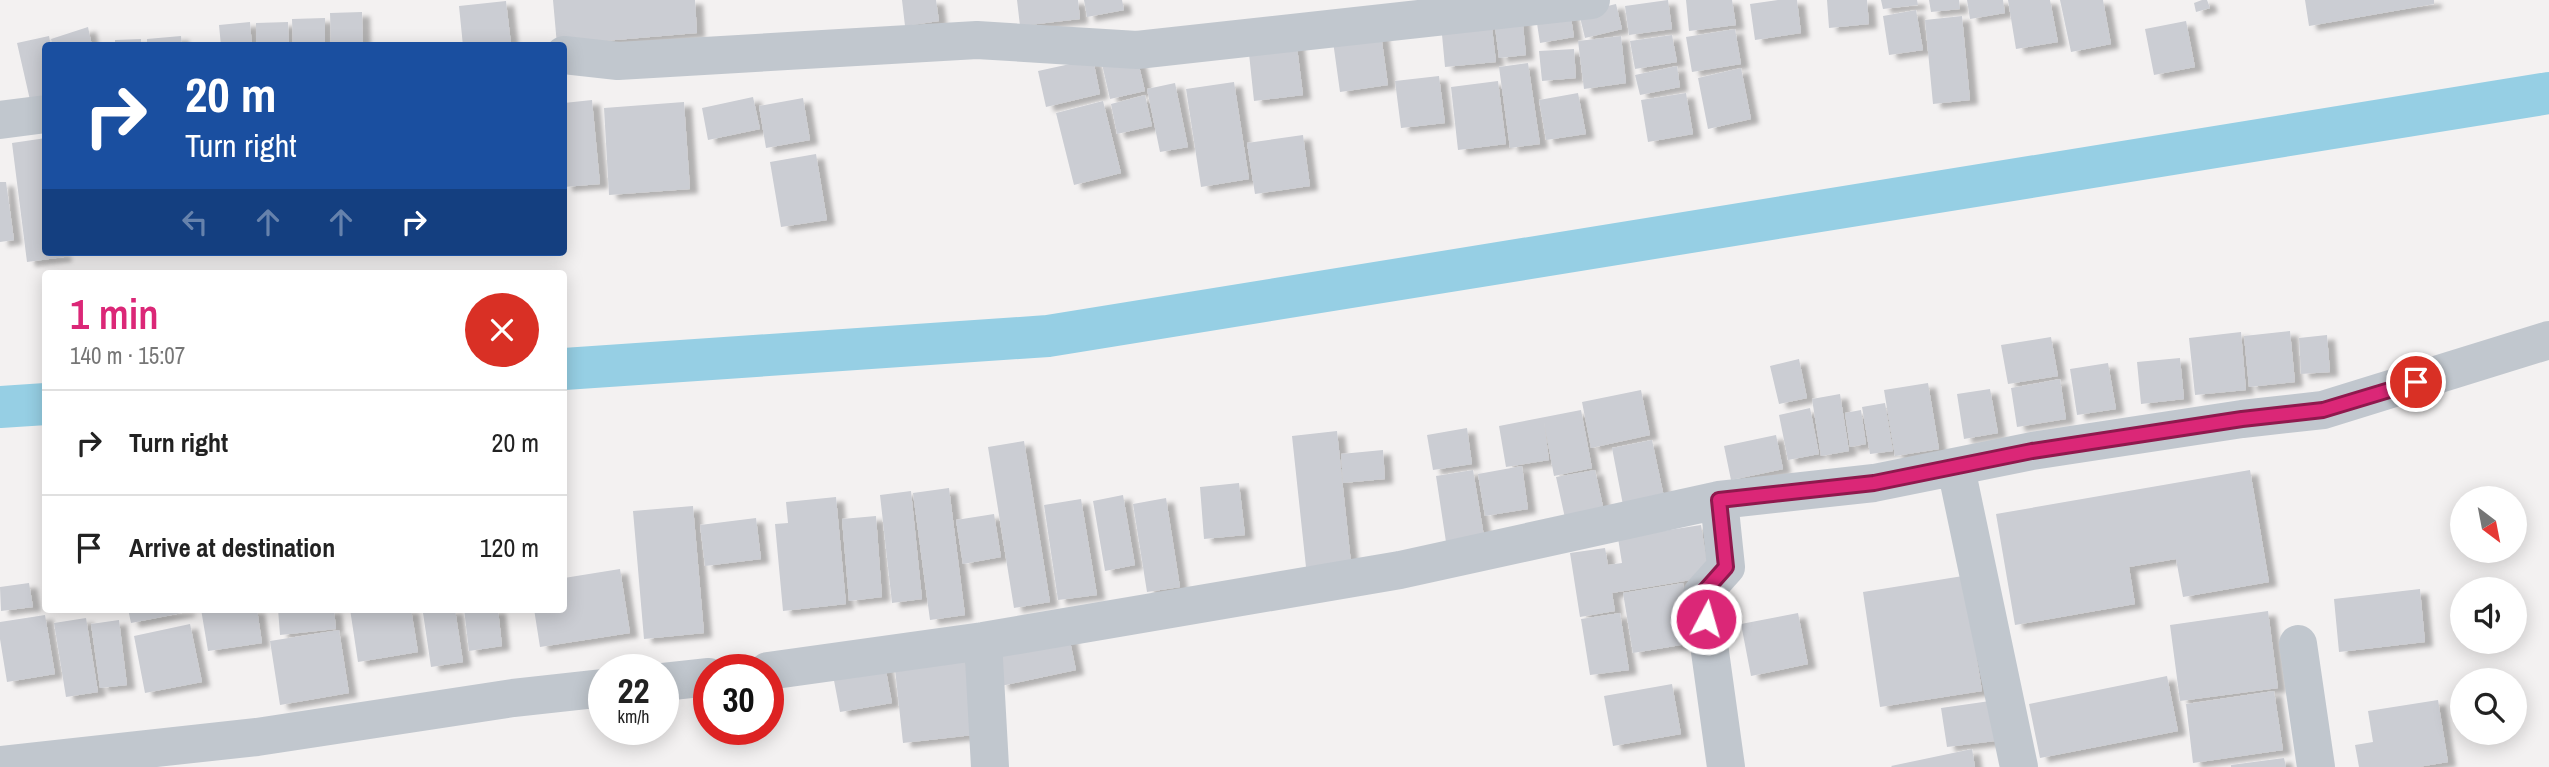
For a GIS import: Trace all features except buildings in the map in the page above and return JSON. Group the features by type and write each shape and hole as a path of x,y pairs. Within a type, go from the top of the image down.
{"street":[{"path":"567,55 618,61 977,40 1136,50 1591,0"},
{"path":"0,121 42,115"},
{"path":"784,669 983,641 1400,570 1719,500 1874,483 2045,449 2242,419 2323,410 2549,340"},
{"path":"1956,468 2018,767"},
{"path":"1719,500 1726,567 1702,594 1726,767"},
{"path":"983,641 990,767"},
{"path":"2298,645 2316,767"},
{"path":"0,765 257,737 513,698 588,690"}],"waterway":[{"path":"567,369 1048,336 2549,93"},
{"path":"0,407 42,404"}],"route":[{"path":"1706,619 1702,594 1726,567 1719,500 1874,483 2032,451 2242,419 2323,410 2416,382"}]}
